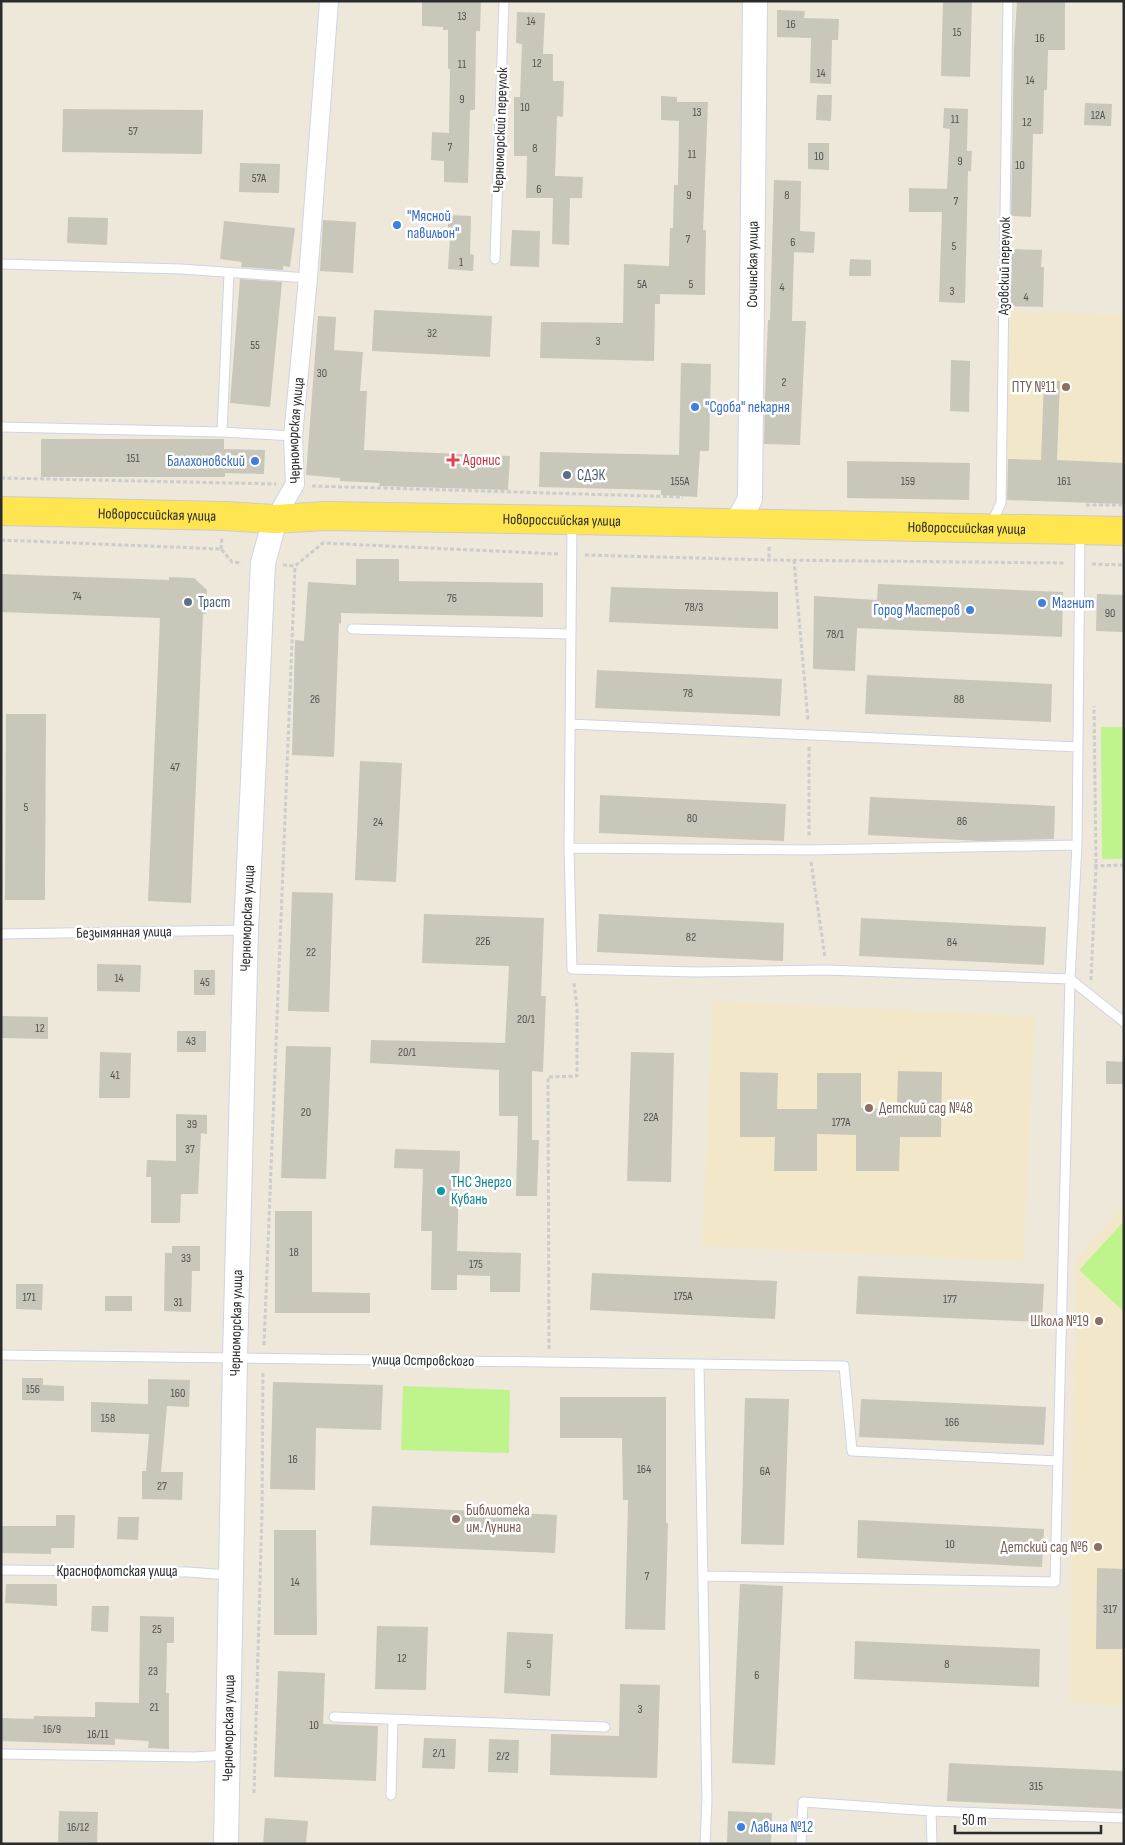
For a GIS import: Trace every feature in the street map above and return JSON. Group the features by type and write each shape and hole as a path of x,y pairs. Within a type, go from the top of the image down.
{"main road":[{"name":"Сочинская улица","path":"737,523 750,499 755,1"},
{"name":"Новороссийская улица","path":"1,511 224,516 275,519 326,516 988,529 1082,517 1124,530"},
{"name":"Черноморская улица","path":"226,1844 235,1358 246,930 264,563 275,519"}],"street":[{"name":"Черноморская улица","path":"275,519 295,484 293,436 308,278 329,1"}],"lane":[{"name":"Черноморский переулок","path":"495,259 504,1"},
{"name":"Азовский переулок","path":"988,529 1001,503 1008,1"},
{"path":"1,264 181,269 308,278"},
{"path":"222,432 229,273"},
{"path":"1,427 222,432 293,436"},
{"path":"704,1576 1055,1582 1070,979 1077,845 1082,517"},
{"path":"572,520 570,634 572,969 696,972 827,970 1070,979 1124,1022"},
{"path":"352,629 570,634"},
{"path":"570,724 1078,747"},
{"path":"570,848 810,850 1077,845"},
{"name":"Безымянная улица","path":"1,934 246,930"},
{"name":"улица Островского","path":"1,1355 844,1366 852,1451 1058,1461"},
{"path":"699,1364 707,1800 705,1844"},
{"name":"Краснофлотская улица","path":"1,1570 188,1572 232,1576"},
{"path":"334,1717 605,1727"},
{"path":"391,1796 393,1719"},
{"path":"1,1754 194,1757 228,1754"},
{"path":"801,1844 803,1802 931,1811 1124,1818"},
{"path":"931,1811 932,1844"}],"path":[{"path":"1,478 295,484 328,487 691,497"},
{"path":"1082,517 1124,505"},
{"path":"794,560 809,734 810,850 827,970"},
{"path":"1093,564 1093,574"},
{"path":"254,1793 262,1513 263,1358 295,566"},
{"path":"1090,995 1096,866 1094,700"},
{"path":"1076,866 1124,865"},
{"path":"549,1362 548,1077 577,1076 577,1008 572,969"}],"shaded area":[{"name":"ПТУ №11","path":"1010,311 1124,315 1124,504 1005,500"},
{"name":"Детский сад №48","path":"713,1001 1035,1016 1023,1262 702,1246"},
{"name":"Детский сад №6","path":"1124,1204 1124,1706 1070,1703 1075,1261"}],"green space":[{"path":"1101,727 1124,727 1124,859 1102,859"},
{"path":"1124,1221 1124,1312 1079,1270"},
{"path":"403,1386 510,1390 509,1453 401,1450"}],"building":[{"path":"422,1 481,1 480,31 476,31 475,110 470,110 468,183 444,182 444,161 431,160 432,132 449,133 450,69 448,69 448,30 443,30 443,27 422,26"},
{"path":"943,1 972,1 970,77 941,76"},
{"path":"1017,1 1065,1 1065,50 1048,50 1047,90 1044,90 1043,134 1033,134 1031,217 1011,216 1014,47"},
{"path":"777,10 805,11 804,18 839,19 838,40 832,40 831,84 810,83 811,38 777,37"},
{"path":"517,12 545,13 543,54 553,54 553,81 564,81 563,117 557,116 555,176 583,177 582,198 570,198 569,245 552,244 553,198 526,198 527,156 514,156 514,97 520,97 522,44 516,43"},
{"path":"817,95 832,95 831,121 816,120"},
{"path":"661,96 677,97 677,102 708,102 703,230 706,230 705,295 660,294 660,304 655,304 654,361 540,358 541,322 623,323 624,264 669,266 670,228 673,228 674,185 678,185 679,121 661,120"},
{"path":"1085,103 1112,104 1111,126 1084,125"},
{"path":"944,108 968,109 967,151 972,151 971,171 968,171 965,303 939,302 942,212 909,212 909,188 947,189 950,129 943,128"},
{"path":"63,109 203,110 202,154 62,152"},
{"path":"808,143 829,143 829,170 808,169"},
{"path":"240,163 280,164 279,193 239,192"},
{"path":"774,180 801,181 800,231 815,232 814,253 794,252 792,321 806,321 800,445 764,444"},
{"path":"448,215 471,216 470,254 474,255 473,271 448,269 450,238 448,238"},
{"path":"68,217 108,218 107,245 67,243"},
{"path":"323,220 356,222 353,273 320,271"},
{"path":"224,221 295,228 290,267 283,266 283,270 241,267 242,262 220,259"},
{"path":"512,230 540,231 539,267 510,266"},
{"path":"1011,249 1042,250 1041,267 1044,267 1043,307 1010,306"},
{"path":"850,259 871,260 871,276 849,276"},
{"path":"240,279 282,282 270,407 230,403"},
{"path":"374,310 492,316 490,357 372,351"},
{"path":"318,316 336,317 334,350 363,352 360,391 367,391 364,450 510,456 508,490 379,486 380,483 340,481 340,478 306,475"},
{"path":"951,360 970,361 969,412 950,411"},
{"path":"681,363 711,364 709,451 700,451 697,497 661,495 661,490 539,487 540,452 679,455"},
{"path":"1044,380 1060,381 1057,460 1124,463 1124,504 1007,500 1008,459 1041,460"},
{"path":"41,439 224,439 224,449 265,450 264,474 225,473 225,477 41,477"},
{"path":"847,461 970,463 969,500 847,498"},
{"path":"356,559 399,559 399,581 543,583 543,617 341,613 341,624 339,623 334,757 292,755 295,640 304,641 308,582 356,585"},
{"path":"1,574 169,580 169,577 194,578 207,590 206,614 203,614 191,903 148,901 160,618 1,612"},
{"name":"Город Мастеров","path":"878,584 1063,592 1062,637 857,628 855,671 813,669 814,596 877,600"},
{"path":"611,587 778,592 778,629 609,622"},
{"path":"1097,594 1124,595 1124,632 1096,631"},
{"path":"597,670 782,679 780,716 595,708"},
{"path":"867,675 1052,684 1051,722 865,714"},
{"path":"6,714 46,714 45,900 5,900"},
{"path":"360,761 402,763 396,882 355,880"},
{"path":"600,795 786,804 784,841 599,833"},
{"path":"870,797 1055,806 1054,839 981,841 868,835"},
{"path":"292,892 333,893 329,1012 288,1011"},
{"path":"424,914 544,918 541,996 546,996 543,1072 532,1071 532,1140 539,1140 537,1196 516,1196 518,1116 499,1116 499,1070 370,1063 371,1040 505,1043 509,966 422,963"},
{"path":"599,914 784,923 783,961 597,952"},
{"path":"861,918 1046,927 1044,965 859,956"},
{"path":"97,964 141,965 140,992 97,991"},
{"path":"194,970 215,970 215,995 194,995"},
{"path":"1,1016 48,1017 48,1039 1,1038"},
{"path":"177,1031 206,1031 206,1052 177,1052"},
{"path":"286,1046 331,1047 326,1179 281,1178"},
{"path":"100,1052 131,1053 130,1098 99,1098"},
{"path":"631,1052 674,1053 671,1182 627,1181"},
{"path":"1106,1061 1124,1062 1124,1084 1106,1084"},
{"path":"898,1071 942,1072 941,1137 900,1137 899,1171 856,1171 856,1135 817,1134 817,1171 774,1171 775,1137 740,1137 740,1072 778,1073 777,1109 817,1109 817,1073 861,1073 861,1108 897,1109"},
{"path":"176,1114 207,1115 207,1134 201,1133 198,1194 181,1194 180,1223 151,1223 151,1177 146,1177 147,1160 176,1161"},
{"path":"395,1149 460,1151 457,1251 521,1253 520,1292 490,1292 490,1276 457,1275 457,1290 431,1290 432,1231 421,1231 423,1169 394,1168"},
{"path":"275,1211 312,1211 312,1292 370,1293 370,1313 275,1313"},
{"path":"172,1246 200,1246 200,1271 192,1271 191,1312 164,1311 165,1253 172,1253"},
{"path":"592,1273 777,1281 775,1319 590,1310"},
{"path":"858,1276 1044,1284 1042,1322 856,1314"},
{"path":"16,1284 43,1284 42,1310 16,1309"},
{"path":"105,1296 132,1296 132,1311 105,1311"},
{"path":"22,1378 43,1378 43,1385 64,1386 64,1401 22,1400"},
{"path":"148,1379 190,1380 189,1407 167,1406 161,1472 183,1472 182,1500 142,1499 142,1471 146,1471 149,1434 91,1432 91,1402 148,1404"},
{"path":"273,1382 383,1385 381,1430 316,1428 315,1490 270,1489"},
{"path":"560,1397 666,1397 666,1523 668,1523 665,1630 625,1629 628,1500 623,1500 622,1438 560,1438"},
{"path":"745,1398 789,1399 784,1545 741,1544"},
{"path":"861,1399 1046,1407 1044,1445 859,1437"},
{"path":"372,1506 557,1515 555,1553 370,1545"},
{"path":"56,1515 75,1515 74,1548 51,1548 51,1554 1,1553 1,1526 56,1526"},
{"path":"118,1517 139,1517 138,1540 117,1539"},
{"path":"858,1520 1044,1529 1042,1567 857,1558"},
{"path":"274,1530 316,1530 317,1635 274,1635"},
{"path":"1097,1568 1124,1569 1124,1649 1096,1649"},
{"path":"6,1584 57,1584 57,1606 5,1603"},
{"path":"740,1584 783,1586 775,1765 732,1763"},
{"path":"92,1606 109,1606 108,1632 91,1631"},
{"path":"140,1616 174,1617 174,1643 167,1643 166,1693 169,1693 169,1749 148,1748 149,1741 115,1739 115,1745 1,1741 1,1718 34,1719 34,1716 95,1717 95,1702 139,1703"},
{"path":"377,1626 428,1627 426,1690 375,1689"},
{"path":"507,1632 553,1634 550,1696 504,1693"},
{"path":"855,1641 1040,1649 1039,1687 854,1679"},
{"path":"278,1671 325,1673 323,1724 378,1726 376,1781 274,1777"},
{"path":"620,1684 660,1685 657,1778 550,1775 551,1734 619,1736"},
{"path":"424,1738 456,1739 455,1769 422,1768"},
{"path":"489,1739 519,1740 518,1773 488,1772"},
{"path":"949,1763 1124,1771 1124,1809 947,1801"},
{"path":"59,1811 98,1812 97,1843 58,1842"},
{"path":"728,1811 772,1813 771,1844 727,1844"},
{"path":"265,1818 308,1821 306,1844 263,1844"}],"place":[{"name":"\"Мясной павильон\"","path":"397,225"},
{"name":"ПТУ №11","path":"1066,387"},
{"name":"\"Сдоба\" пекарня","path":"695,407"},
{"name":"Адонис","path":"453,460"},
{"name":"Балахоновский","path":"255,461"},
{"name":"СДЭК","path":"567,475"},
{"name":"Траст","path":"188,602"},
{"name":"Магнит","path":"1042,603"},
{"name":"Город Мастеров","path":"970,610"},
{"name":"Детский сад №48","path":"869,1108"},
{"name":"ТНС Энерго Кубань","path":"441,1191"},
{"name":"Школа №19","path":"1099,1321"},
{"name":"Библиотека им. Лунина","path":"456,1519"},
{"name":"Детский сад №6","path":"1098,1547"},
{"name":"Лавина №12","path":"741,1827"}]}
